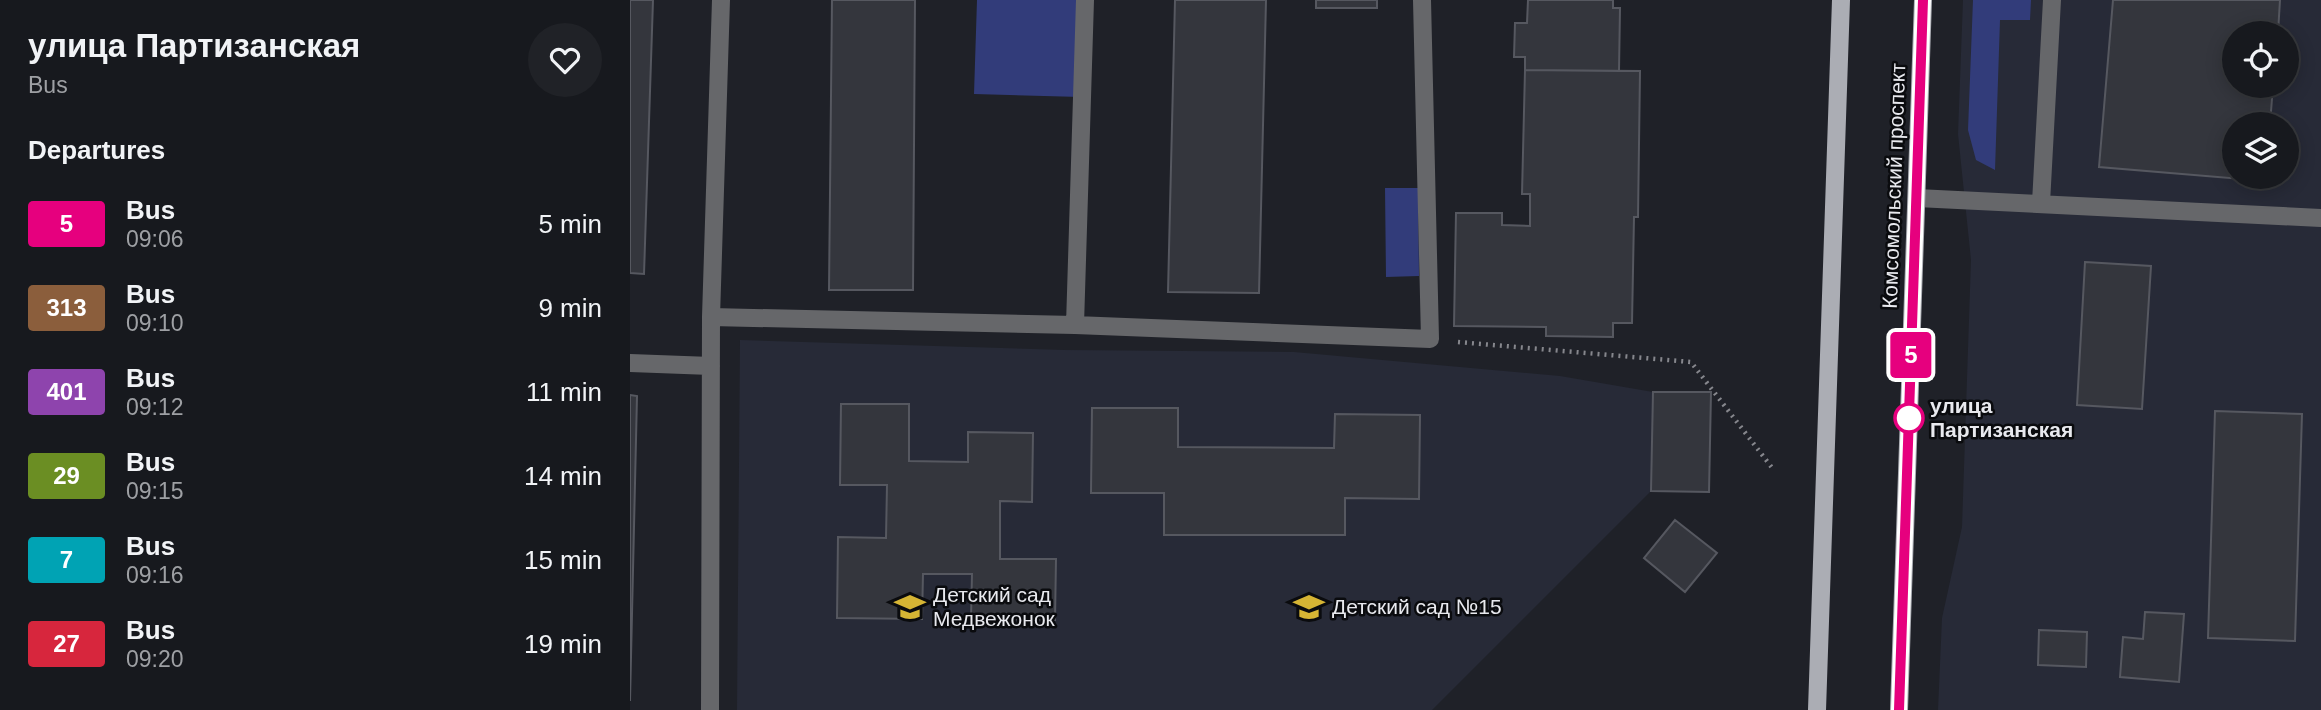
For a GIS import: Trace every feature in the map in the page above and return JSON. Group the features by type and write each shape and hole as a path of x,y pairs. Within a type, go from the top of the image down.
{"main road":[{"path":"1817,710 1841,0"},
{"name":"Комсомольский проспект","path":"1899,710 1923,0"}],"lane":[{"path":"710,710 711,317 721,0"},
{"path":"1075,325 1085,0"},
{"path":"711,317 1075,325 1430,339 1422,0"},
{"path":"2041,203 2052,0"},
{"path":"1917,198 2321,218"},
{"path":"630,363 711,366"}],"path":[{"path":"1430,339 1691,362 1773,469"}],"shaded area":[{"path":"977,0 1085,0 1081,97 974,94"},
{"path":"1963,0 2321,0 2321,710 1938,710 1942,618 1962,527 1971,260 1958,134"},
{"path":"1973,0 2031,0 2030,20 2000,20 1995,170 1976,160 1968,130"},
{"path":"1385,188 1418,188 1419,276 1386,277"},
{"path":"740,340 1065,350 1294,352 1560,376 1653,392 1651,491 1432,710 737,710"}],"building":[{"path":"630,0 653,0 644,274 630,273"},
{"path":"832,0 915,0 913,290 829,290"},
{"path":"1175,0 1266,0 1259,293 1168,292"},
{"path":"1316,0 1377,0 1377,8 1316,8"},
{"path":"1528,0 1613,0 1613,8 1620,8 1619,71 1525,70 1525,57 1514,57 1515,23 1527,23"},
{"path":"2113,0 2280,0 2279,21 2222,21 2222,98 2272,98 2271,112 2222,112 2222,177 2099,167"},
{"path":"1525,70 1640,71 1638,217 1634,217 1632,323 1613,323 1613,337 1546,336 1546,327 1454,326 1456,213 1502,213 1502,225 1530,226 1530,194 1522,194"},
{"path":"2085,262 2151,266 2142,409 2077,405"},
{"path":"1653,392 1711,392 1709,492 1651,491"},
{"path":"630,395 637,396 630,701"},
{"path":"841,404 909,404 909,461 968,462 968,432 1033,433 1032,502 1000,501 1000,559 1056,559 1055,620 971,619 972,574 923,574 922,619 837,618 838,537 886,538 887,485 840,485"},
{"path":"1092,408 1178,408 1178,447 1334,448 1335,414 1420,415 1419,499 1345,498 1345,535 1164,535 1164,493 1091,493"},
{"path":"2215,411 2302,414 2295,641 2208,638"},
{"path":"1675,520 1717,553 1685,592 1644,558"},
{"path":"2145,612 2184,614 2179,682 2120,677 2123,637 2143,639"},
{"path":"2039,630 2087,632 2086,667 2038,665"}],"bus line":[{"name":"5","path":"1899,710 1923,0"}],"place":[{"name":"улица Партизанская","path":"1909,418"},
{"name":"Детский сад Медвежонок","path":"910,607"},
{"name":"Детский сад №15","path":"1309,607"}]}
